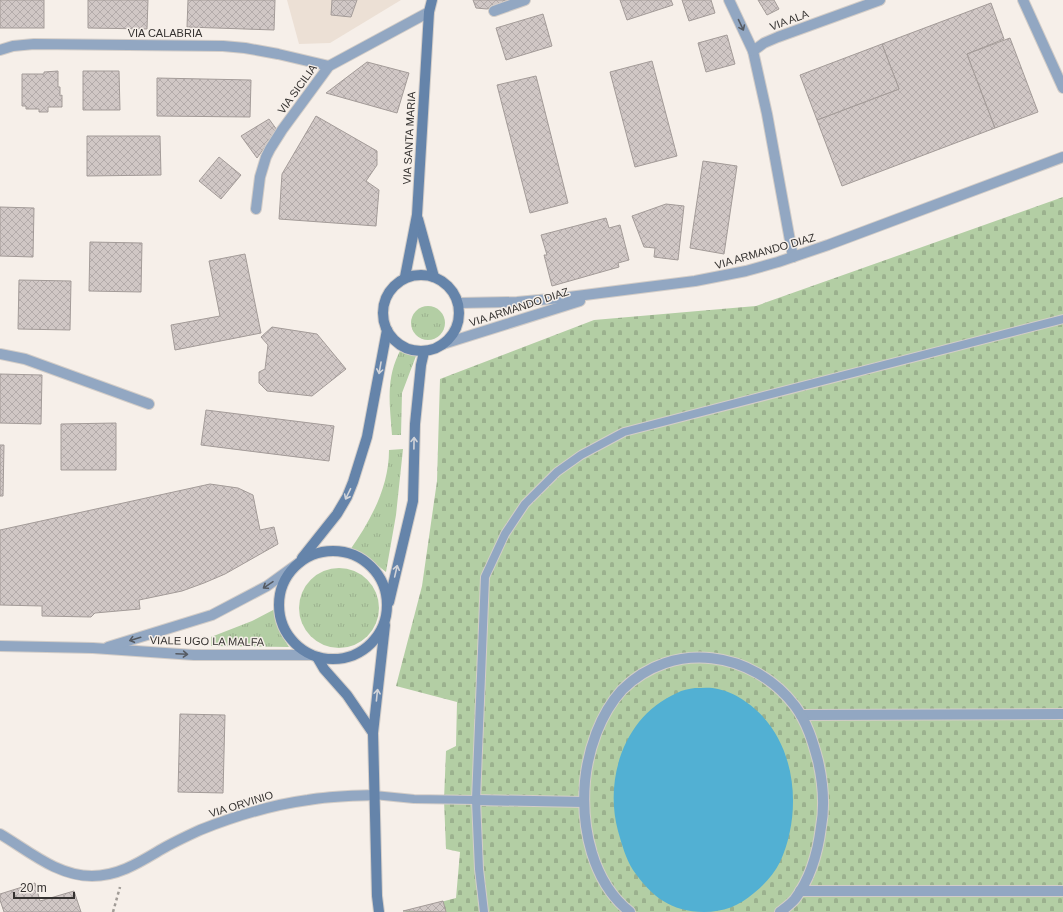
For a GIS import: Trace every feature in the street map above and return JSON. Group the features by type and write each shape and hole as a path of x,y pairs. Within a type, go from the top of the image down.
{"main road":[{"name":"VIA SANTA MARIA","path":"405,278 417,215 428,12 432,0"},
{"path":"417,215 434,277"},
{"path":"416,274 427,274 434,277 447,284 454,293 460,314 457,326 452,336 443,344 424,352 411,350 393,339 387,330 383,318 383,306 387,294 395,284 405,278 416,274"},
{"path":"373,733 347,695 314,656 298,646 287,634 280,619 278,604 281,588 288,573 300,562 337,514 354,482 367,437 387,330"},
{"path":"314,656 332,659 346,657 360,652 372,643 381,631 387,613 413,501 415,424 421,365 424,352"},
{"path":"300,562 313,554 329,550 344,552 359,557 372,566 381,579 386,594 387,613 373,733 377,896 379,912"}],"street":[{"path":"494,11 525,0"},
{"path":"730,0 753,50 767,114 793,257"},
{"name":"VIA ALA","path":"753,50 771,39 880,0"},
{"path":"1023,0 1063,88"},
{"name":"VIA SICILIA","path":"256,209 260,177 270,149 282,130 329,66 428,12"},
{"name":"VIA CALABRIA","path":"0,50 13,46 34,44 213,46 256,50 329,66"},
{"name":"VIA ARMANDO DIAZ","path":"458,303 516,302 602,294 708,280 746,271 793,257 1063,157"},
{"name":"VIA ARMANDO DIAZ","path":"443,344 602,294"},
{"path":"0,354 25,359 150,404"},
{"name":"VIALE UGO LA MALFA","path":"102,649 212,615 267,586 300,562"},
{"name":"VIALE UGO LA MALFA","path":"0,646 102,649 194,654 314,656"},
{"path":"630,912 619,902 602,878 590,845 584,802 586,771 593,743 608,708 623,690 633,681 656,667 693,658 717,659 742,665 774,684 789,699 801,715 809,733 822,784 823,813 820,835 815,857 800,891 790,904 780,912"},
{"path":"801,715 1063,714"},
{"name":"VIA ORVINIO","path":"0,834 39,859 65,871 78,875 104,875 125,870 189,835 225,820 251,812 307,800 374,795"},
{"path":"476,800 584,802"},
{"path":"800,891 1063,891"}],"lane":[{"path":"484,912 479,869 476,800 485,577 505,534 525,504 557,472 581,455 624,432 1063,319"},
{"path":"374,795 414,799 476,800"}],"path":[{"path":"113,912 125,870"}],"shaded area":[{"path":"287,0 401,0 330,43 299,44"}],"green space":[{"path":"1063,197 1063,912 403,912 456,898 460,852 446,849 444,800 446,751 456,746 457,702 396,686 422,586 437,481 440,379 594,320 756,306"},
{"path":"428,306 440,311 445,323 440,335 428,340 416,335 411,323 416,311"},
{"path":"401,349 416,356 402,393 401,435 392,435 390,402 391,381 396,360"},
{"path":"403,449 396,515 386,572 368,558 350,550 372,515 377,503 386,477 389,450"},
{"path":"339,568 354,571 367,580 376,593 379,608 376,623 367,636 354,645 339,648 324,645 311,636 302,623 299,608 302,593 311,580 324,571"},
{"path":"275,609 280,629 289,647 211,646 211,637 252,621"}],"water":[{"path":"695,688 712,688 729,692 746,702 763,717 776,734 785,754 791,775 793,797 792,820 787,842 775,871 748,898 737,905 711,912 692,911 672,906 663,901 647,888 633,870 626,857 614,811 614,791 617,771 622,751 631,733 643,717 659,703 679,692"}],"building":[{"path":"0,0 44,0 44,28 0,28"},
{"path":"88,0 148,0 147,29 88,28"},
{"path":"188,0 275,0 274,30 187,27"},
{"path":"332,0 357,0 351,17 331,15"},
{"path":"473,0 514,0 487,9 476,8"},
{"path":"620,0 671,0 673,5 627,20"},
{"path":"682,0 711,0 715,13 689,21"},
{"path":"758,0 774,0 779,9 767,15"},
{"path":"991,3 1004,39 967,54 995,128 842,186 817,120 899,89 882,44"},
{"path":"543,14 552,46 506,60 496,28"},
{"path":"727,35 735,64 706,72 698,43"},
{"path":"1010,38 1038,112 995,128 967,54"},
{"path":"882,44 899,89 817,120 800,75"},
{"path":"652,61 677,156 635,167 610,72"},
{"path":"367,62 409,73 397,113 326,93"},
{"path":"58,71 58,87 60,87 60,96 62,95 62,107 48,107 48,112 39,112 39,109 26,109 26,106 22,106 22,74 44,74 44,72"},
{"path":"83,71 119,71 120,110 83,110"},
{"path":"536,76 568,203 530,213 497,85"},
{"path":"157,78 251,80 250,117 157,116"},
{"path":"316,116 377,151 377,165 366,181 379,190 376,226 279,219 282,174"},
{"path":"269,119 277,130 257,158 241,136"},
{"path":"87,136 160,136 161,175 87,176"},
{"path":"219,157 241,175 221,199 199,181"},
{"path":"703,161 737,166 724,254 690,248"},
{"path":"666,204 684,206 678,260 654,257 655,248 644,247 632,216"},
{"path":"0,207 34,208 33,257 0,256"},
{"path":"606,218 609,228 620,225 629,260 618,263 619,267 552,286 544,255 547,255 541,235"},
{"path":"90,242 142,243 141,292 89,291"},
{"path":"245,254 261,333 175,350 171,325 220,316 209,261"},
{"path":"19,280 71,281 70,330 18,329"},
{"path":"272,327 317,334 346,369 312,396 267,391 259,383 259,372 265,369 268,345 261,337"},
{"path":"0,374 42,375 41,424 0,423"},
{"path":"206,410 334,426 329,461 201,445"},
{"path":"116,423 116,470 61,470 61,424"},
{"path":"0,445 4,445 3,496 0,496"},
{"path":"210,484 238,488 253,495 260,530 274,527 278,544 225,574 204,583 182,591 139,600 140,609 95,613 91,617 42,616 42,606 0,605 0,530"},
{"path":"180,714 225,715 223,793 178,792"},
{"path":"35,883 40,901 74,891 81,912 4,912 0,900 0,894"},
{"path":"443,901 446,912 403,911"}]}
